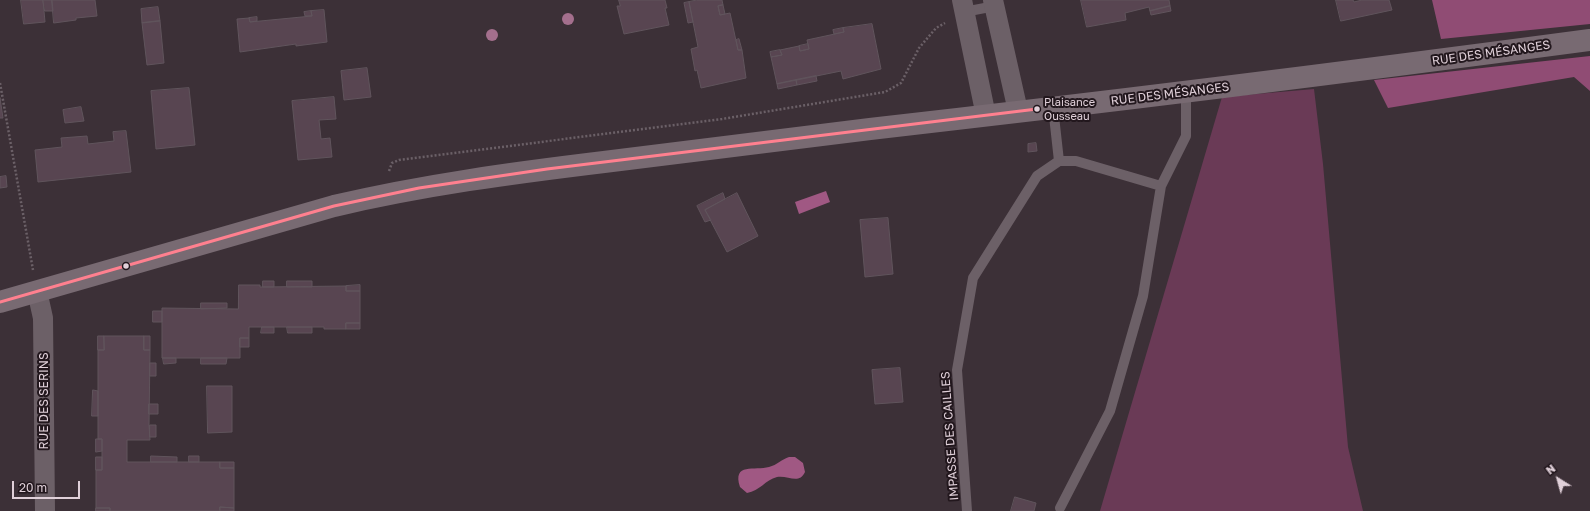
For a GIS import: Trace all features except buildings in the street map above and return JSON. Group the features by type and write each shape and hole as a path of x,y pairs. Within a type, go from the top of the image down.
{"main road":[{"name":"RUE DES MÉSANGES","path":"0,302 334,206 433,185 500,175 1053,107 1307,78 1590,40"}],"street":[{"path":"994,3 1018,112"},
{"path":"963,6 986,116"},
{"name":"RUE DES SERINS","path":"37,291 43,318 45,511"}],"lane":[{"path":"963,6 994,3"},
{"path":"1060,508 1110,411 1143,296 1161,186 1186,136 1186,92"},
{"path":"1053,107 1059,160 1076,161 1161,186"},
{"name":"IMPASSE DES CAILLES","path":"967,511 957,370 972,278 1037,176 1059,160"}],"path":[{"path":"377,196 392,163 399,160 722,119 885,92 901,83 919,48 936,28 963,6"},
{"path":"0,83 37,291"}],"shaded area":[{"path":"1432,0 1590,0 1590,24 1441,39"},
{"path":"1590,56 1590,91 1574,77 1388,108 1374,80"},
{"path":"1314,89 1323,164 1348,447 1363,511 1100,511 1222,97"},
{"path":"826,191 830,202 799,214 795,202"},
{"path":"789,457 795,457 803,463 805,472 800,478 773,478 752,492 747,493 740,487 738,479 739,474 742,471 746,469 769,467"}],"transit line":[{"path":"0,302 334,206 419,188 547,169 1037,109"}],"place":[{"name":"Plaisance Ousseau","path":"1037,109"}]}
